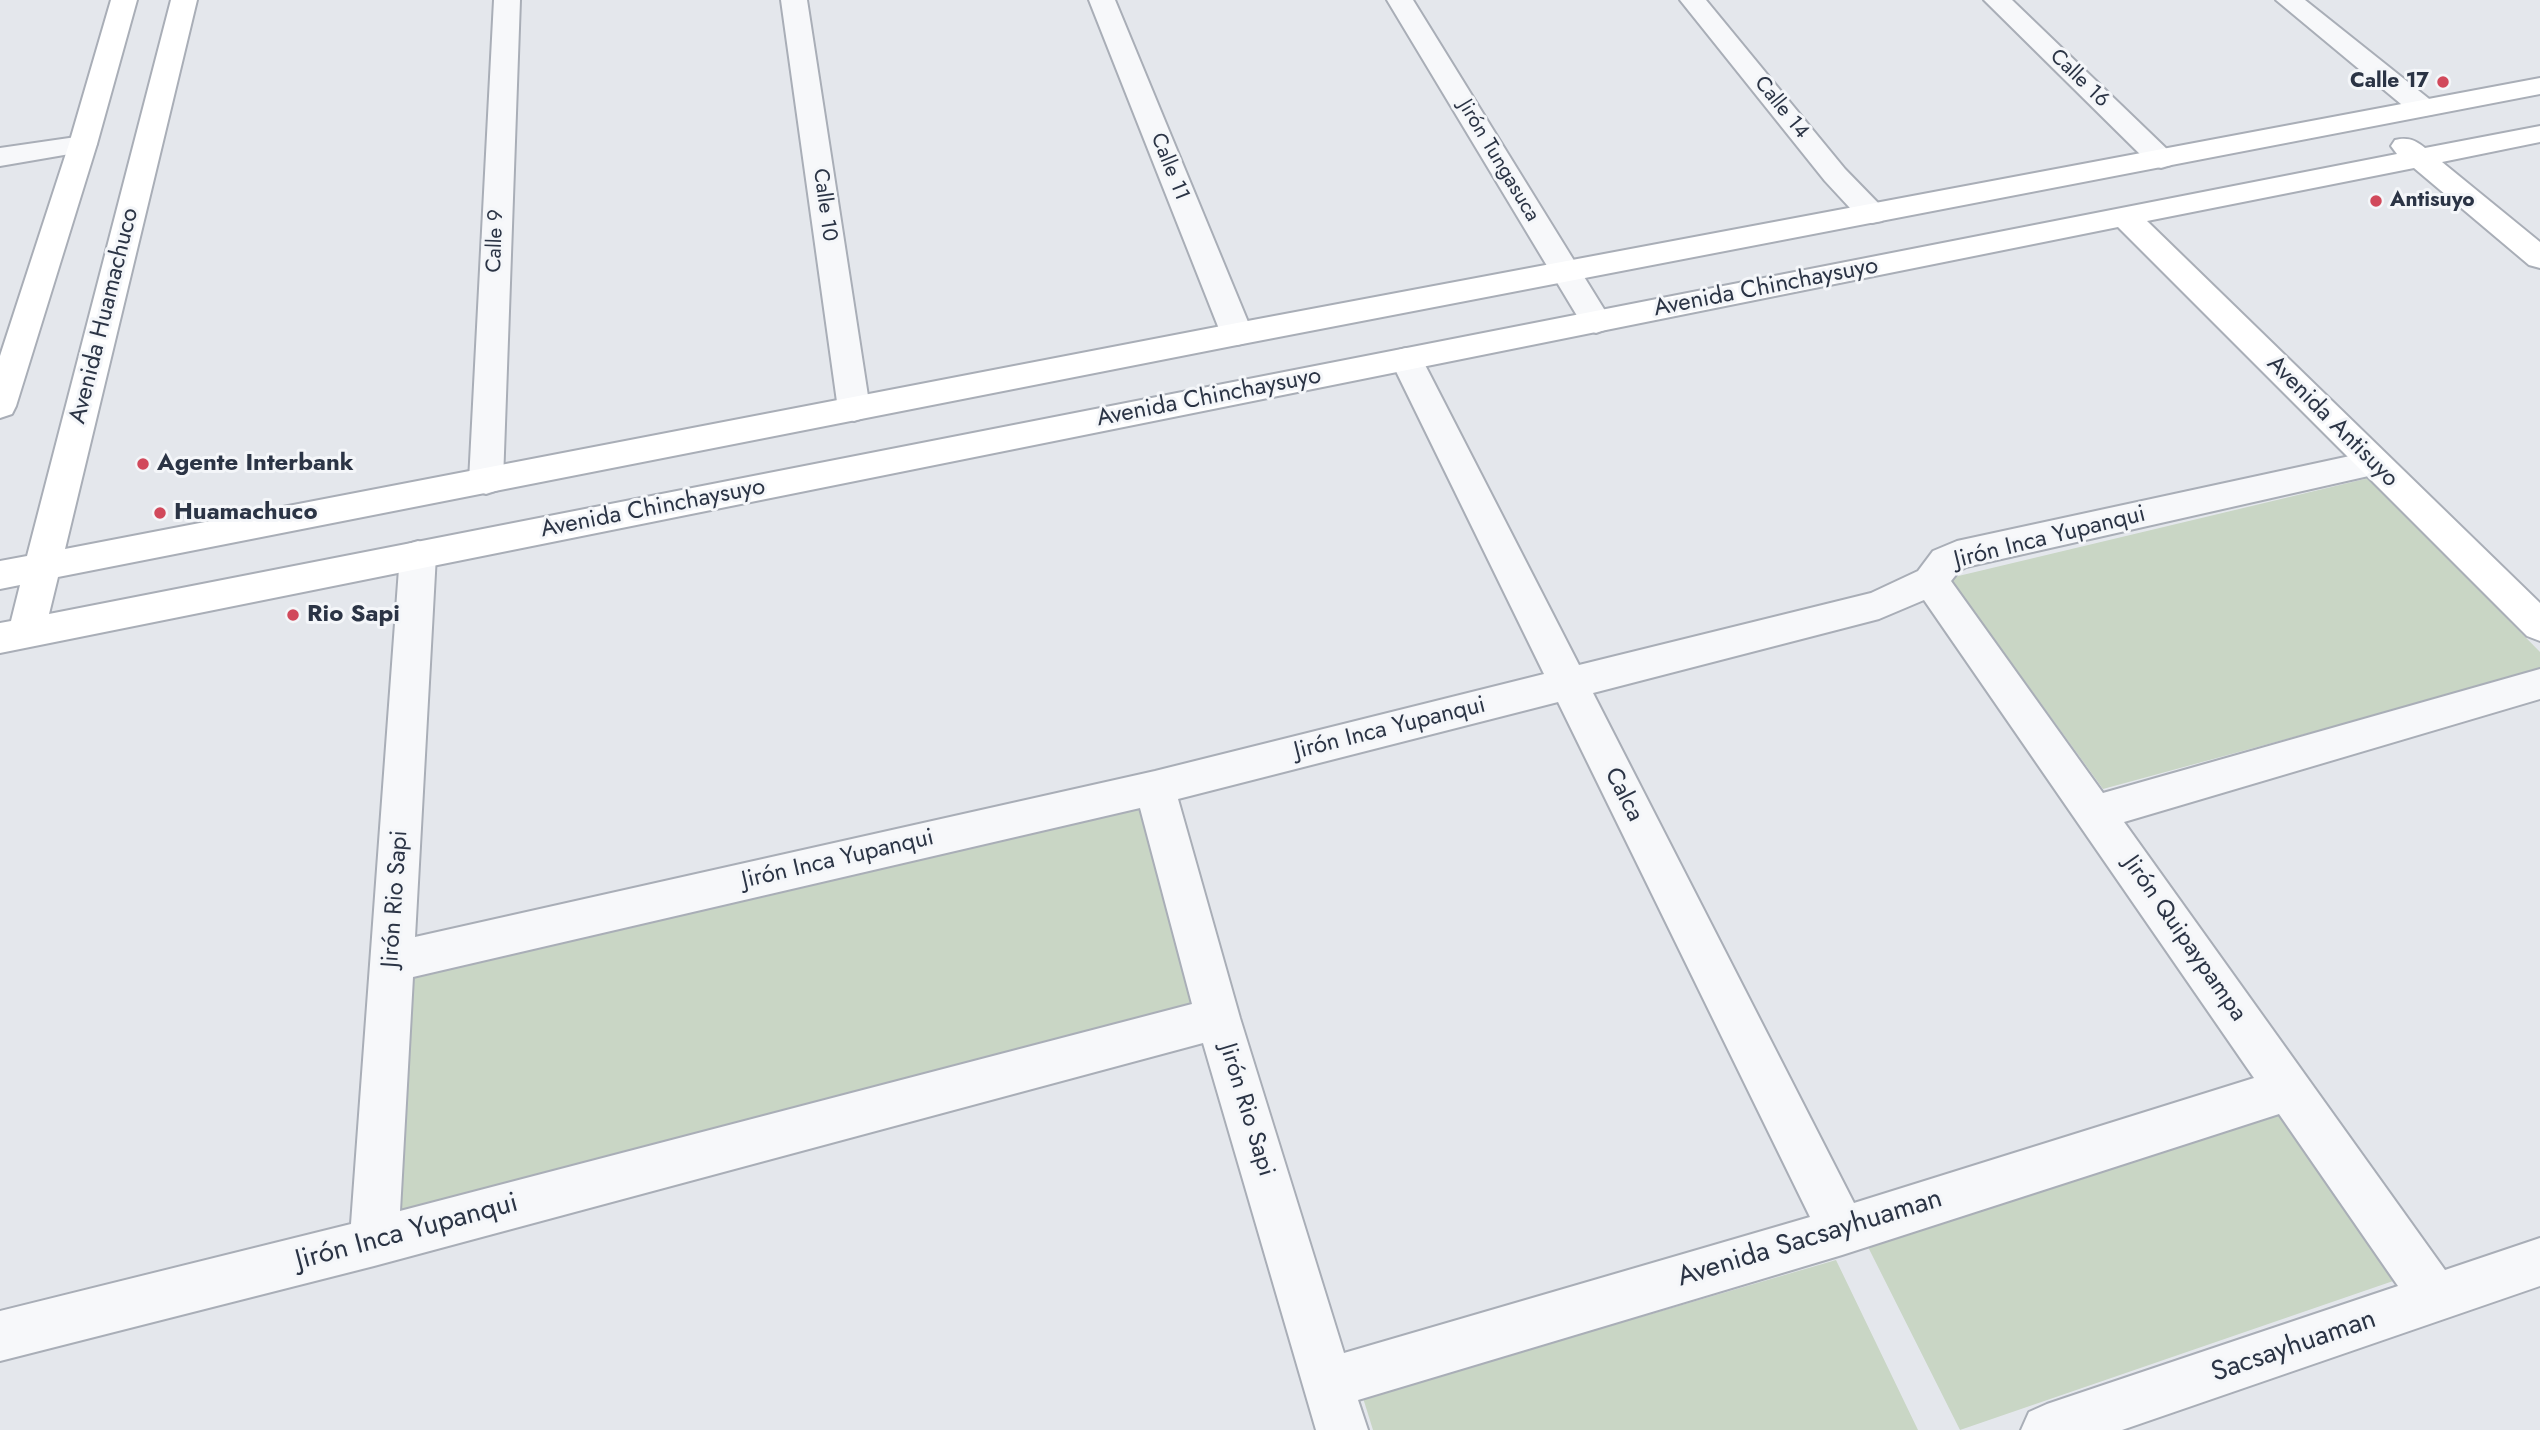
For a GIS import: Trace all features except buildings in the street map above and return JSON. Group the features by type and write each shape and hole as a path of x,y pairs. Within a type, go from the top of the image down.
{"main road":[{"path":"0,406 83,144 124,0"},
{"name":"Avenida Huamachuco","path":"13,635 43,567 184,0"},
{"path":"0,575 1237,334 2540,86"},
{"path":"2372,118 2540,258"},
{"path":"2419,158 2540,134"},
{"name":"Avenida Chinchaysuyo","path":"13,635 2419,158"},
{"name":"Avenida Antisuyo","path":"2125,217 2540,626"}],"street":[{"name":"Calle 9","path":"486,481 506,0"},
{"name":"Calle 10","path":"794,0 854,409"},
{"name":"Calle 11","path":"1102,0 1237,334"},
{"name":"Jirón Tungasuca","path":"1400,0 1596,321"},
{"name":"Calle 14","path":"1693,0 1835,175 1872,214"},
{"name":"Calle 16","path":"1997,0 2161,159"},
{"path":"2289,0 2423,108"},
{"path":"0,157 83,144"},
{"name":"Calca","path":"1406,359 1842,1231"},
{"name":"Jirón Inca Yupanqui","path":"391,962 1155,788 1568,685 1879,605 1931,581 1946,561 1957,555 2373,463"},
{"name":"Jirón Rio Sapi","path":"374,1242 418,555"},
{"name":"Jirón Quipaypampa","path":"1931,581 2436,1298"},
{"path":"2096,813 2540,684"},
{"name":"Jirón Rio Sapi","path":"1155,788 1218,1018 1342,1430"},
{"name":"Jirón Inca Yupanqui","path":"0,1336 374,1242 1218,1018"},
{"name":"Avenida Sacsayhuaman","path":"1329,1383 1842,1231 2289,1089"},
{"name":"Sacsayhuaman","path":"2047,1430 2540,1262"}],"green space":[{"path":"2369,478 2540,652 2540,670 2103,789 1950,578"},
{"path":"1143,803 1200,1007 398,1217 411,970"},
{"path":"2283,1110 2399,1279 1960,1430 1868,1247"},
{"path":"1836,1260 1918,1430 1373,1430 1363,1398"}],"place":[{"name":"Calle 17","path":"2443,82"},
{"name":"Antisuyo","path":"2376,201"},
{"name":"Agente Interbank","path":"143,464"},
{"name":"Huamachuco","path":"160,513"},
{"name":"Rio Sapi","path":"293,615"}]}
